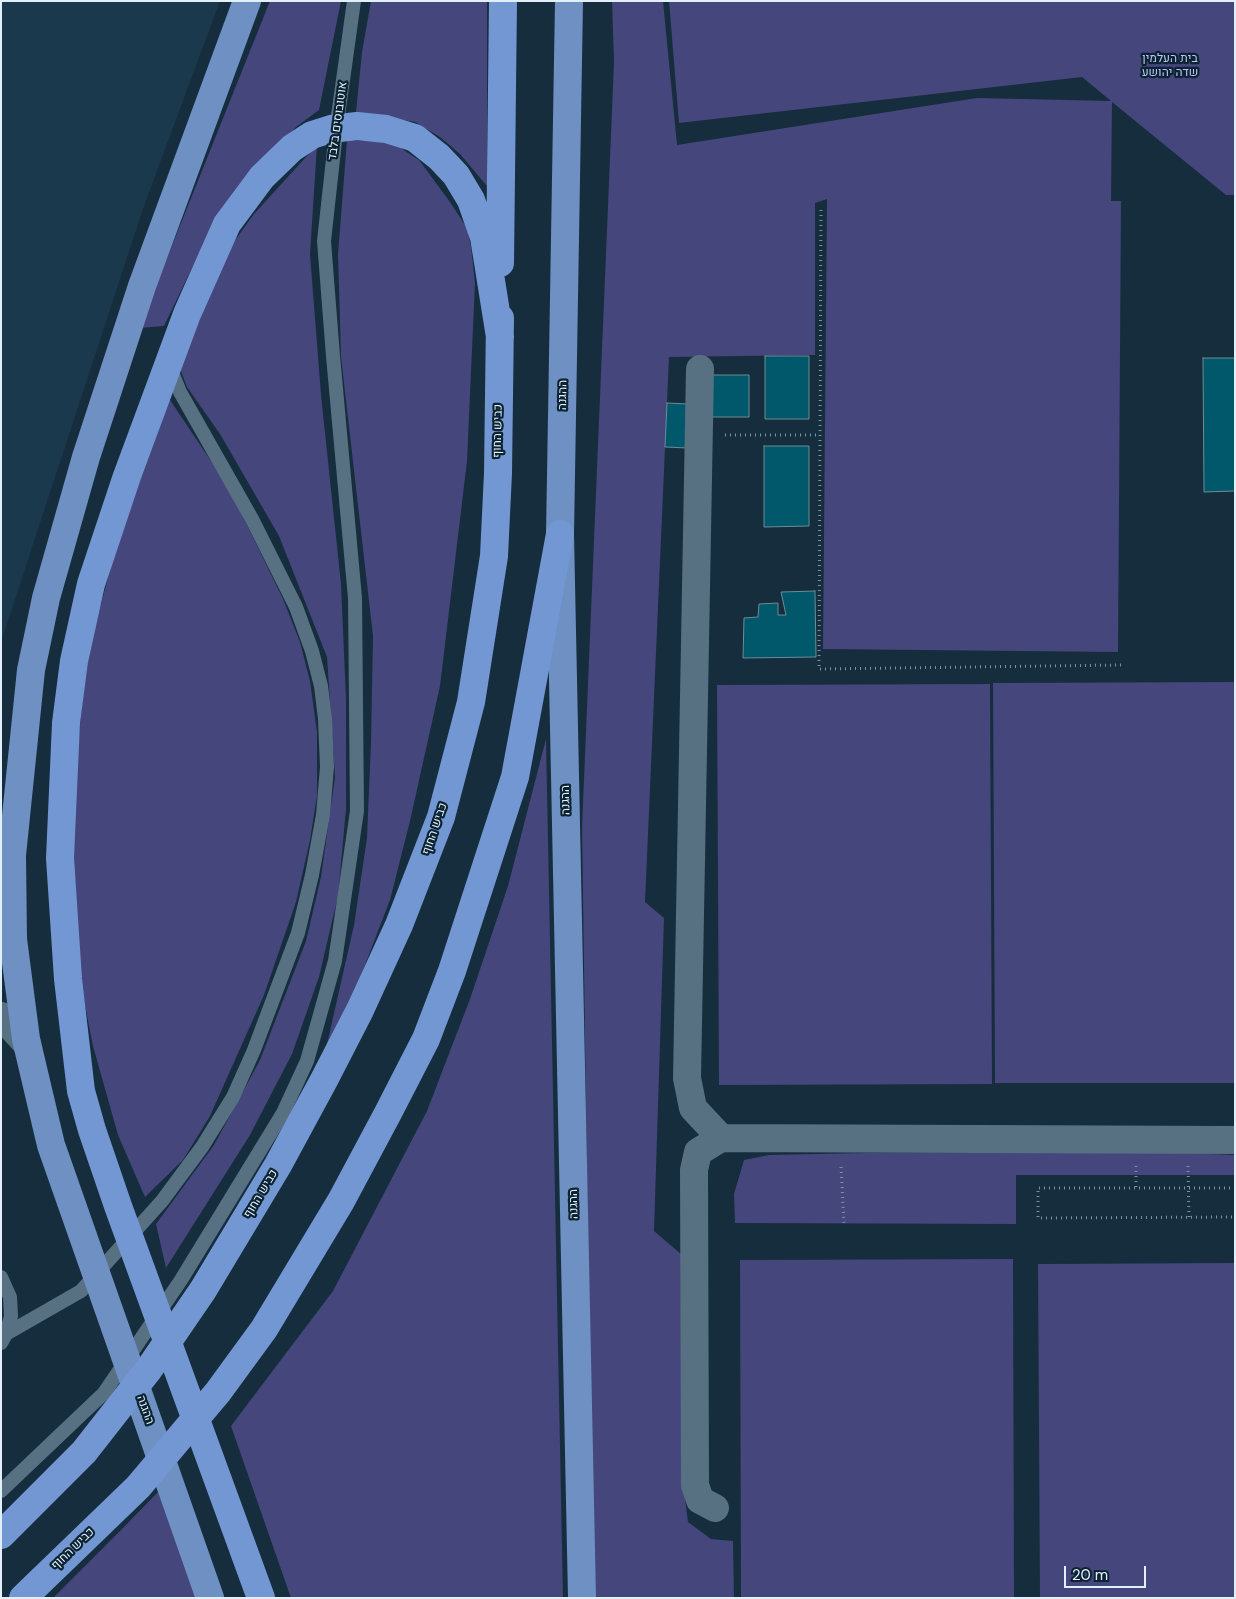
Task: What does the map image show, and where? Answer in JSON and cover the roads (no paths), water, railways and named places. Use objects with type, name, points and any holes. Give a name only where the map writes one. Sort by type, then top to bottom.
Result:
[{"type":"highway","name":"ההגנה","points":[[210,1598],[52,1145],[27,1044],[12,939],[6,866],[31,670],[46,598],[86,457],[142,286],[247,1]]},
{"type":"highway","name":"כביש החוף","points":[[1,1535],[84,1452],[149,1369],[203,1290],[278,1165],[360,1010],[399,925],[441,817],[471,702],[494,556],[498,473],[503,1]]},
{"type":"highway","name":"ההגנה","points":[[569,1],[560,534],[582,1598]]},
{"type":"highway","points":[[261,1598],[118,1206],[81,1091],[74,1039],[62,910],[60,858],[65,742],[74,661],[91,584],[127,476],[187,314],[227,224],[262,177],[292,148],[312,135],[331,129],[357,126],[386,129],[415,138],[439,156],[456,175],[471,200],[484,237],[500,337]]},
{"type":"highway","name":"כביש החוף","points":[[23,1598],[138,1487],[218,1392],[264,1328],[341,1201],[426,1039],[452,971],[516,777],[560,534]]},
{"type":"highway","points":[[172,1485],[218,1598]]},
{"type":"street","points":[[700,370],[687,1078],[693,1108],[721,1138]]},
{"type":"street","points":[[1,1016],[27,1044]]},
{"type":"street","points":[[715,1508],[700,1500],[695,1485],[694,1170],[698,1152],[721,1138],[1235,1140]]},
{"type":"lane","name":"אוטובוסים בלבד","points":[[1,1491],[104,1393],[181,1280],[283,1113],[307,1061],[335,961],[357,811],[356,598],[332,356],[324,241],[337,123],[354,1]]},
{"type":"lane","points":[[4,1339],[81,1291],[162,1201],[202,1147],[233,1097],[254,1050],[298,933],[312,875],[323,815],[327,767],[325,719],[321,686],[312,651],[296,607],[247,510],[180,392],[169,363]]},
{"type":"lane","points":[[1,1277],[10,1297],[11,1316],[4,1339]]},
{"type":"park label","name":"בית העלמין שדה יהושע","points":[[1170,66]]}]
